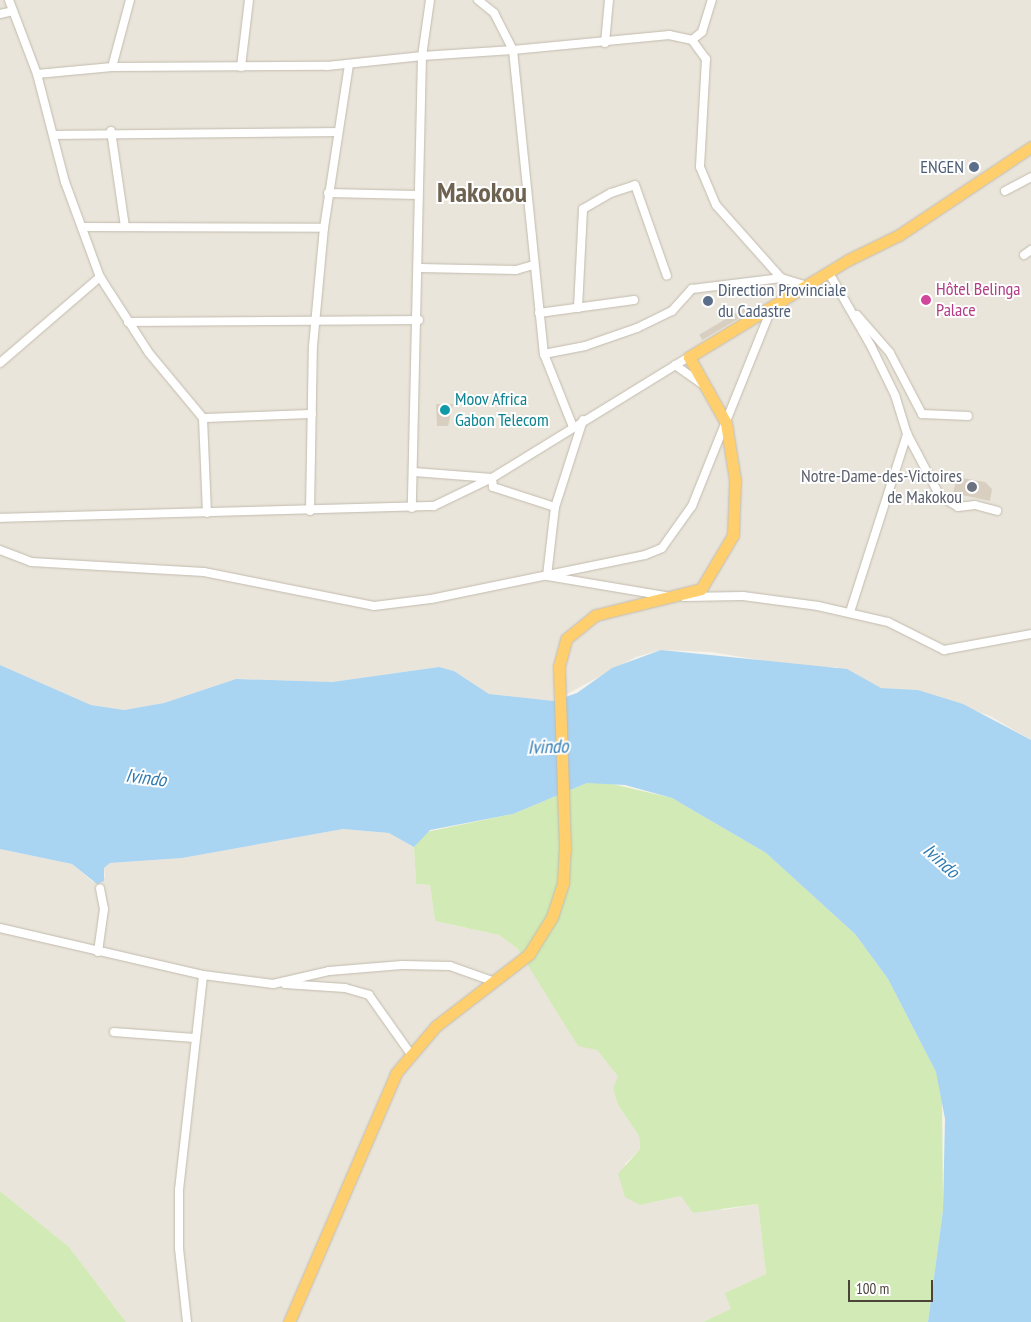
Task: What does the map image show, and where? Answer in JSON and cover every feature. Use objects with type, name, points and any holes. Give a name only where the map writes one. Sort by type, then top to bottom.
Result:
[{"type":"highway","points":[[289,1322],[383,1096],[410,1053],[436,1026],[495,982],[528,954],[552,917],[563,883],[565,806],[560,654],[574,629],[596,614],[679,598],[707,581],[733,535],[735,480],[726,423],[703,385],[689,356],[829,273],[899,235],[1031,147]]},
{"type":"street","points":[[10,0],[37,74],[82,228],[100,277],[128,322],[203,418],[207,513]]},
{"type":"street","points":[[112,67],[130,0]]},
{"type":"street","points":[[241,68],[249,0]]},
{"type":"street","points":[[412,508],[419,320],[418,195],[422,56],[430,0]]},
{"type":"street","points":[[478,0],[494,13],[513,50],[544,354],[573,427]]},
{"type":"street","points":[[606,43],[609,0]]},
{"type":"street","points":[[692,40],[702,32],[712,0]]},
{"type":"street","points":[[0,14],[13,11]]},
{"type":"street","points":[[37,74],[112,67],[241,68],[349,65],[422,56],[606,43],[669,35],[692,40],[706,58],[700,167],[727,221],[781,278]]},
{"type":"street","points":[[310,511],[316,321],[324,228],[337,132],[349,65]]},
{"type":"street","points":[[54,135],[111,131],[337,132]]},
{"type":"street","points":[[111,131],[125,227]]},
{"type":"street","points":[[1005,191],[1031,178]]},
{"type":"street","points":[[578,308],[583,210],[611,193],[635,185],[667,276]]},
{"type":"street","points":[[328,193],[418,195]]},
{"type":"street","points":[[82,228],[324,228]]},
{"type":"street","points":[[420,268],[516,270],[534,265]]},
{"type":"street","points":[[829,273],[846,301],[895,395],[907,434],[940,496],[958,507],[975,505],[997,511]]},
{"type":"street","points":[[0,363],[100,277]]},
{"type":"street","points":[[544,354],[585,346],[637,328],[672,311],[692,289],[781,278],[807,286]]},
{"type":"street","points":[[539,312],[634,300]]},
{"type":"street","points":[[846,301],[890,353],[922,414],[968,416]]},
{"type":"street","points":[[0,550],[31,562],[204,572],[374,606],[547,576],[662,548],[692,506],[771,309]]},
{"type":"street","points":[[128,322],[419,320]]},
{"type":"street","points":[[0,518],[310,511],[434,506],[492,478],[689,356]]},
{"type":"street","points":[[675,365],[703,385]]},
{"type":"street","points":[[203,418],[312,414]]},
{"type":"street","points":[[547,576],[555,507],[583,420]]},
{"type":"street","points":[[850,612],[907,434]]},
{"type":"street","points":[[414,472],[492,478]]},
{"type":"street","points":[[492,478],[493,487],[555,507]]},
{"type":"street","points":[[547,576],[679,598],[743,596],[850,612],[888,622],[944,650],[1031,634]]},
{"type":"street","points":[[98,952],[104,909],[100,888]]},
{"type":"street","points":[[0,928],[203,975],[273,984],[346,988],[369,995],[410,1053]]},
{"type":"street","points":[[273,984],[328,971],[402,965],[450,966],[495,982]]},
{"type":"street","points":[[187,1322],[179,1248],[179,1190],[194,1038],[203,975]]},
{"type":"street","points":[[114,1032],[194,1038]]},
{"type":"shaded area","points":[[0,0],[1031,0],[1031,740],[990,716],[918,690],[881,688],[836,667],[802,667],[711,652],[661,650],[636,657],[554,701],[489,694],[454,671],[439,667],[332,682],[236,679],[164,703],[124,710],[91,705],[0,665]]},
{"type":"shaded area","points":[[343,829],[389,833],[414,847],[416,884],[430,885],[435,921],[499,935],[517,948],[578,1045],[597,1050],[608,1062],[619,1076],[613,1089],[618,1105],[639,1136],[640,1149],[625,1164],[640,1205],[681,1196],[723,1210],[758,1204],[766,1274],[726,1293],[732,1309],[703,1322],[126,1322],[69,1247],[0,1191],[0,849],[72,864],[93,882],[105,877],[104,868],[110,863],[182,858]]},
{"type":"green space","points":[[604,782],[672,798],[766,853],[855,934],[888,979],[936,1072],[942,1095],[943,1210],[928,1322],[703,1322],[731,1309],[725,1293],[766,1274],[758,1204],[693,1213],[681,1196],[640,1205],[625,1197],[618,1174],[640,1149],[639,1136],[618,1105],[613,1089],[618,1076],[597,1050],[578,1046],[517,948],[499,935],[435,921],[430,885],[416,884],[414,847],[426,832],[513,814],[587,783]]},
{"type":"green space","points":[[0,1191],[69,1247],[126,1322],[0,1322]]},
{"type":"water","name":"Ivindo","points":[[661,650],[847,669],[881,688],[918,690],[963,704],[1031,740],[1031,1322],[928,1322],[943,1210],[945,1119],[936,1072],[888,979],[855,934],[766,853],[672,798],[625,785],[587,783],[513,814],[430,830],[414,847],[389,833],[343,829],[182,858],[110,863],[104,868],[104,881],[97,884],[72,864],[0,849],[0,665],[91,705],[124,710],[164,703],[236,679],[332,682],[439,667],[454,671],[489,694],[554,701],[577,693],[612,668]]},
{"type":"building","points":[[749,305],[752,310],[702,340],[699,335]]},
{"type":"building","name":"Moov Africa Gabon Telecom","points":[[436,404],[453,404],[448,426],[437,426]]},
{"type":"building","name":"Notre-Dame-des-Victoires de Makokou","points":[[957,477],[985,482],[992,489],[990,501],[953,493]]},
{"type":"place","name":"ENGEN","points":[[974,167]]},
{"type":"place","name":"Hôtel Belinga Palace","points":[[926,300]]},
{"type":"place","name":"Direction Provinciale du Cadastre","points":[[708,301]]},
{"type":"place","name":"Moov Africa Gabon Telecom","points":[[445,410]]},
{"type":"place","name":"Notre-Dame-des-Victoires de Makokou","points":[[972,487]]},
{"type":"district","name":"Makokou","points":[[482,192]]}]
